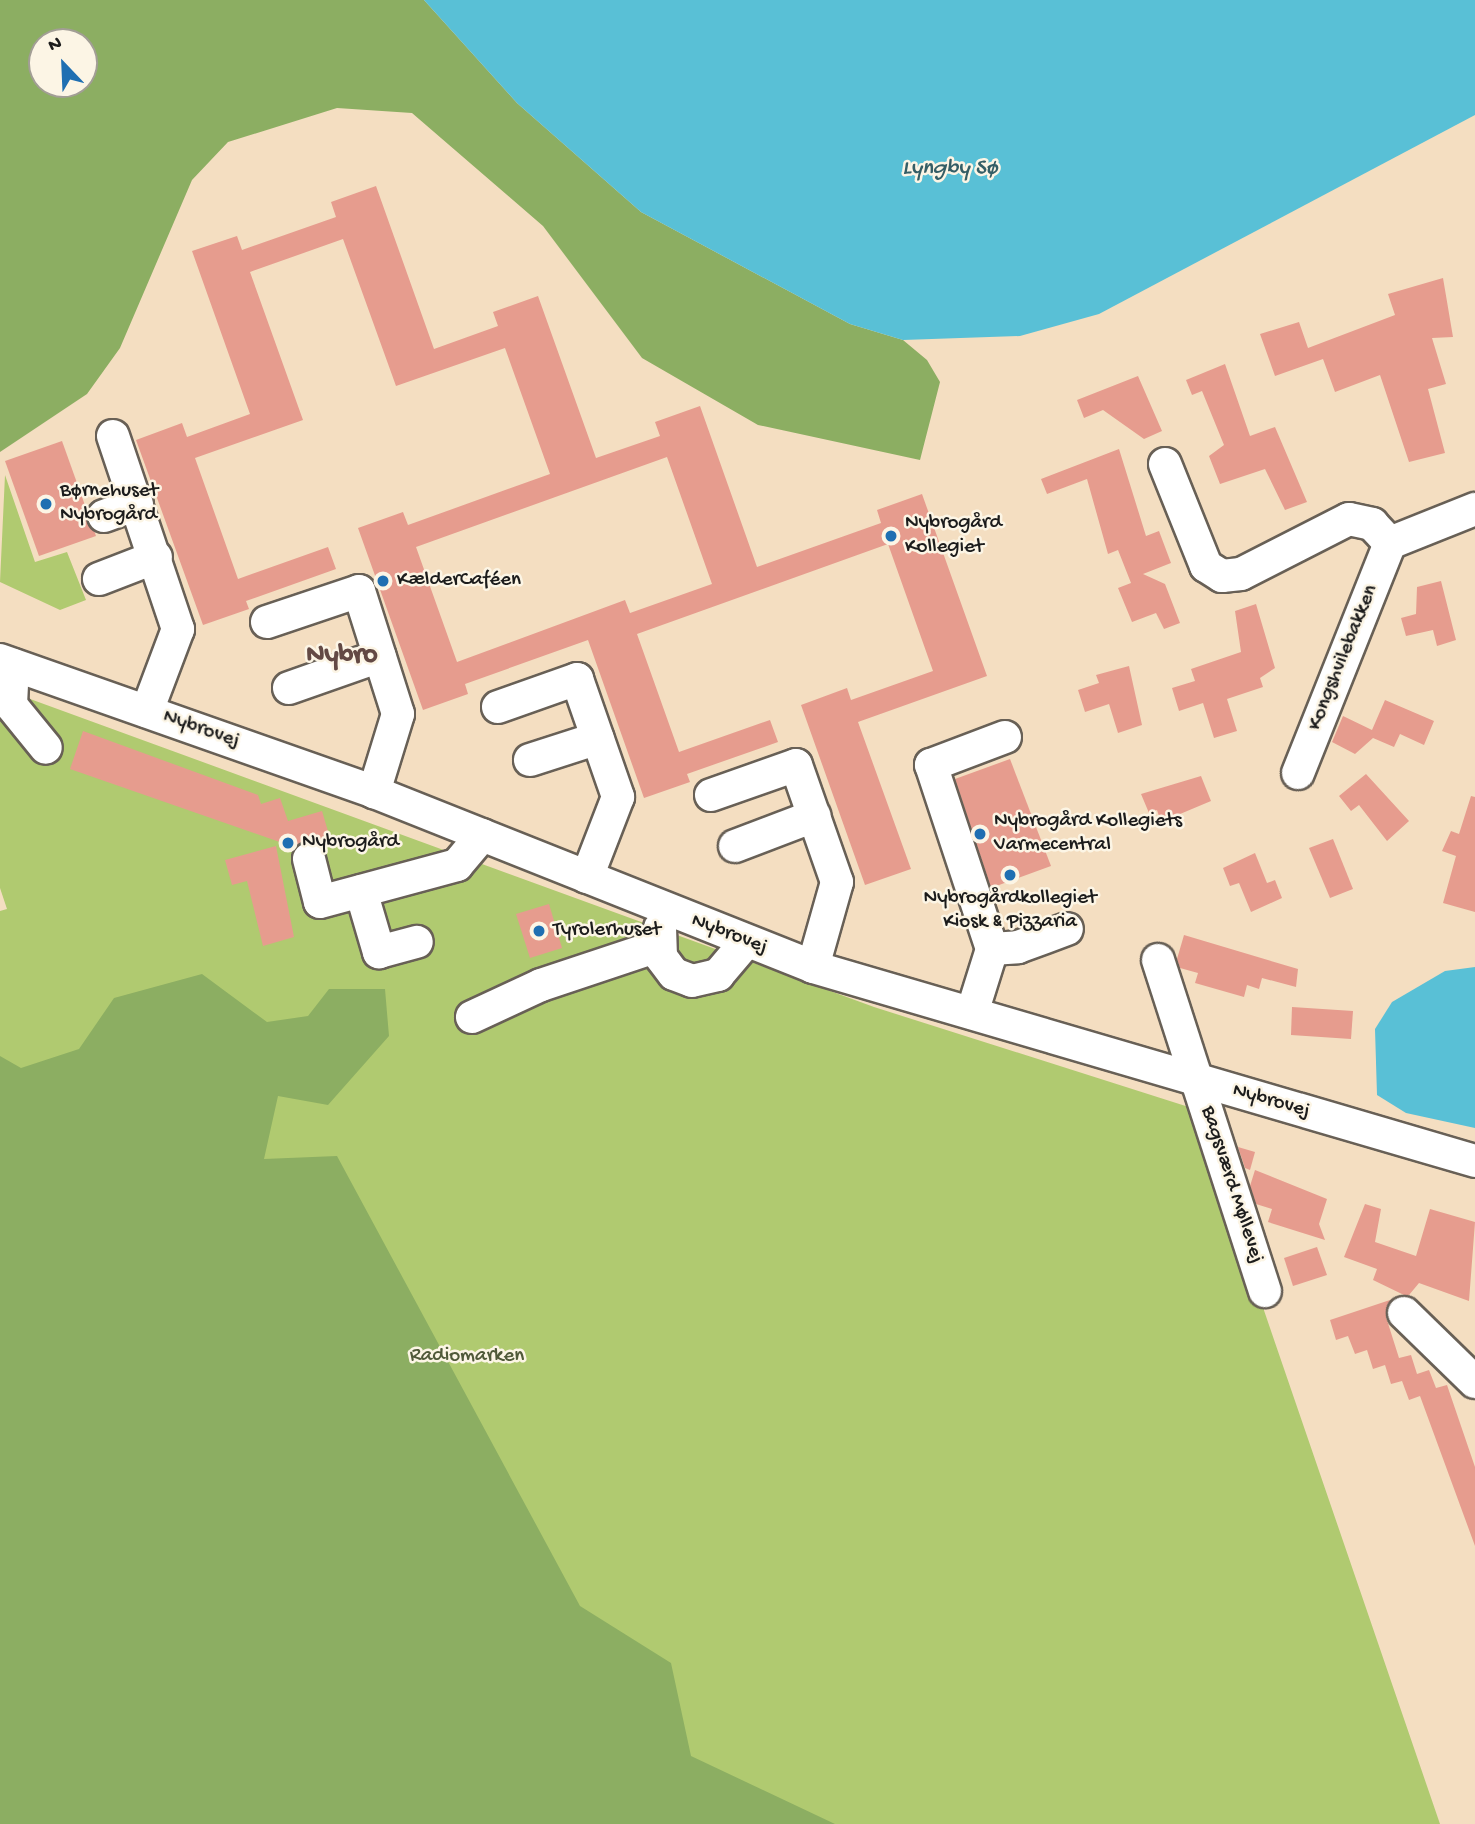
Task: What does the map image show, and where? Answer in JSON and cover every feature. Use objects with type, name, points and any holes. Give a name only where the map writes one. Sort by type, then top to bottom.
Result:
[{"type":"street","points":[[113,436],[156,556],[178,629],[148,711]]},
{"type":"street","points":[[1165,464],[1206,566],[1222,576],[1241,574],[1349,519],[1372,524],[1390,543],[1475,509]]},
{"type":"street","points":[[104,516],[137,504]]},
{"type":"street","name":"Kongshvilebakken","points":[[1298,773],[1390,543]]},
{"type":"street","points":[[99,579],[156,556]]},
{"type":"street","points":[[267,622],[359,591],[398,714],[374,792]]},
{"type":"street","points":[[289,688],[380,656]]},
{"type":"street","points":[[6,663],[10,705],[46,748]]},
{"type":"street","name":"Nybrovej","points":[[6,663],[374,792],[813,967],[1475,1161]]},
{"type":"street","points":[[498,707],[577,679],[598,738],[617,810],[587,877]]},
{"type":"street","points":[[972,1013],[992,949],[931,765],[1005,737]]},
{"type":"street","points":[[530,760],[598,738]]},
{"type":"street","points":[[711,795],[796,765],[837,882],[813,967]]},
{"type":"street","points":[[735,846],[814,816]]},
{"type":"street","points":[[309,859],[320,902],[457,865],[482,835]]},
{"type":"street","points":[[361,891],[379,952],[417,942]]},
{"type":"street","points":[[663,909],[658,946],[674,974],[702,981],[718,975],[746,942]]},
{"type":"street","points":[[992,949],[1018,947],[1066,929]]},
{"type":"street","points":[[472,1017],[541,985],[658,946]]},
{"type":"street","name":"Bagsværd Møllevej","points":[[1158,960],[1265,1291]]},
{"type":"street","points":[[1404,1313],[1475,1382]]},
{"type":"green space","points":[[0,0],[424,0],[517,103],[641,212],[850,324],[903,340],[927,360],[940,382],[920,460],[758,425],[642,358],[543,226],[412,113],[337,108],[228,142],[192,180],[120,348],[87,394],[0,452]]},
{"type":"green space","points":[[5,475],[35,562],[67,552],[86,600],[60,610],[0,582]]},
{"type":"green space","name":"Radiomarken","points":[[0,688],[874,1007],[1195,1109],[1440,1824],[0,1824],[0,911],[7,909],[0,888]]},
{"type":"green space","points":[[202,974],[267,1022],[308,1016],[329,989],[385,989],[389,1036],[328,1105],[278,1096],[264,1159],[337,1156],[580,1606],[671,1663],[691,1756],[835,1824],[0,1824],[0,1056],[21,1068],[79,1049],[114,998]]},
{"type":"water","name":"Lyngby Sø","points":[[424,0],[1475,0],[1475,115],[1099,314],[1020,336],[903,340],[850,324],[641,212],[517,103]]},
{"type":"water","points":[[1475,967],[1475,1128],[1406,1113],[1377,1095],[1375,1029],[1392,1002],[1445,971]]},
{"type":"building","name":"Nybrogård Kollegiet","points":[[376,186],[434,349],[498,326],[493,312],[538,296],[596,458],[660,436],[655,422],[700,406],[757,567],[881,523],[877,510],[922,494],[987,676],[858,722],[911,869],[865,885],[801,705],[847,688],[851,700],[933,671],[888,544],[637,634],[679,752],[770,720],[778,742],[687,774],[690,782],[644,798],[588,640],[465,684],[468,694],[423,710],[358,528],[403,512],[408,525],[550,474],[505,348],[396,386],[343,239],[250,272],[303,420],[195,458],[238,579],[328,547],[336,569],[246,601],[249,609],[203,625],[136,440],[182,423],[187,437],[250,414],[192,251],[237,236],[242,250],[336,217],[331,202]],"holes":[[[667,457],[712,584],[630,613],[625,600],[457,662],[416,547]]]},
{"type":"building","points":[[1443,278],[1453,337],[1432,338],[1446,384],[1428,389],[1445,453],[1409,462],[1380,375],[1335,392],[1323,359],[1275,376],[1260,334],[1299,322],[1308,348],[1395,315],[1388,294]]},
{"type":"building","points":[[1225,364],[1250,436],[1275,427],[1307,502],[1285,510],[1265,469],[1220,484],[1209,456],[1224,445],[1202,391],[1192,395],[1186,380]]},
{"type":"building","points":[[1138,376],[1162,431],[1144,439],[1103,410],[1084,418],[1077,400]]},
{"type":"building","points":[[62,441],[96,536],[39,556],[5,461]]},
{"type":"building","points":[[1119,449],[1146,536],[1159,531],[1171,563],[1143,574],[1165,584],[1180,623],[1164,629],[1156,613],[1132,622],[1118,588],[1131,583],[1118,550],[1108,554],[1087,479],[1047,494],[1041,479]]},
{"type":"building","points":[[1441,581],[1456,640],[1437,646],[1433,630],[1406,636],[1401,618],[1416,614],[1417,587]]},
{"type":"building","points":[[1256,604],[1275,668],[1260,678],[1263,687],[1227,699],[1237,731],[1214,738],[1203,703],[1179,711],[1172,688],[1195,681],[1191,669],[1241,652],[1235,611]]},
{"type":"building","points":[[1129,666],[1142,725],[1118,733],[1109,704],[1085,712],[1078,690],[1099,683],[1096,675]]},
{"type":"building","points":[[1385,700],[1434,721],[1424,745],[1400,734],[1394,747],[1373,738],[1355,754],[1332,742],[1343,716],[1372,730]]},
{"type":"building","name":"Nybrogård","points":[[83,731],[258,795],[261,804],[280,798],[288,821],[322,811],[330,838],[294,847],[70,769]]},
{"type":"building","name":"Nybrogård Kollegiets Varmecentral","points":[[1010,759],[1051,866],[991,888],[955,779]]},
{"type":"building","points":[[1366,774],[1409,821],[1387,841],[1359,805],[1351,811],[1339,796]]},
{"type":"building","points":[[1201,776],[1211,801],[1161,822],[1157,810],[1149,813],[1141,794]]},
{"type":"building","points":[[1471,796],[1475,797],[1475,912],[1443,903],[1456,856],[1442,851],[1451,831],[1459,834]]},
{"type":"building","points":[[1333,839],[1353,889],[1330,898],[1309,848]]},
{"type":"building","points":[[276,846],[294,937],[263,946],[247,881],[232,885],[225,860]]},
{"type":"building","points":[[1255,853],[1267,883],[1275,880],[1282,898],[1251,912],[1239,883],[1230,886],[1223,868]]},
{"type":"building","name":"Tyrolerhuset","points":[[549,904],[562,948],[530,958],[516,914]]},
{"type":"building","points":[[1184,935],[1298,969],[1296,987],[1262,978],[1259,989],[1247,985],[1244,997],[1195,983],[1198,973],[1180,968],[1177,959]]},
{"type":"building","points":[[1292,1007],[1353,1011],[1351,1039],[1291,1035]]},
{"type":"building","points":[[1238,1147],[1255,1152],[1250,1170],[1245,1168]]},
{"type":"building","points":[[1255,1170],[1327,1199],[1319,1224],[1325,1240],[1268,1222],[1272,1209],[1256,1204],[1250,1186]]},
{"type":"building","points":[[1365,1204],[1381,1209],[1375,1242],[1416,1256],[1430,1209],[1475,1222],[1469,1301],[1419,1283],[1409,1295],[1404,1295],[1373,1280],[1377,1269],[1344,1257]]},
{"type":"building","points":[[1317,1247],[1327,1275],[1293,1286],[1284,1258]]},
{"type":"building","points":[[1393,1299],[1386,1317],[1399,1358],[1411,1355],[1417,1374],[1429,1370],[1436,1388],[1447,1385],[1475,1467],[1475,1546],[1420,1396],[1409,1400],[1402,1381],[1391,1384],[1385,1365],[1373,1369],[1367,1350],[1355,1354],[1348,1336],[1336,1340],[1330,1320]]},
{"type":"place","name":"Børnehuset Nybrogård","points":[[46,504]]},
{"type":"place","name":"Nybrogård Kollegiet","points":[[891,536]]},
{"type":"place","name":"KælderCaféen","points":[[383,581]]},
{"type":"place","name":"Nybrogård Kollegiets Varmecentral","points":[[980,834]]},
{"type":"place","name":"Nybrogård","points":[[288,843]]},
{"type":"place","name":"Nybrogårdkollegiet Kiosk & Pizzaria","points":[[1010,875]]},
{"type":"place","name":"Tyrolerhuset","points":[[539,931]]},
{"type":"district","name":"Nybro","points":[[342,656]]}]
